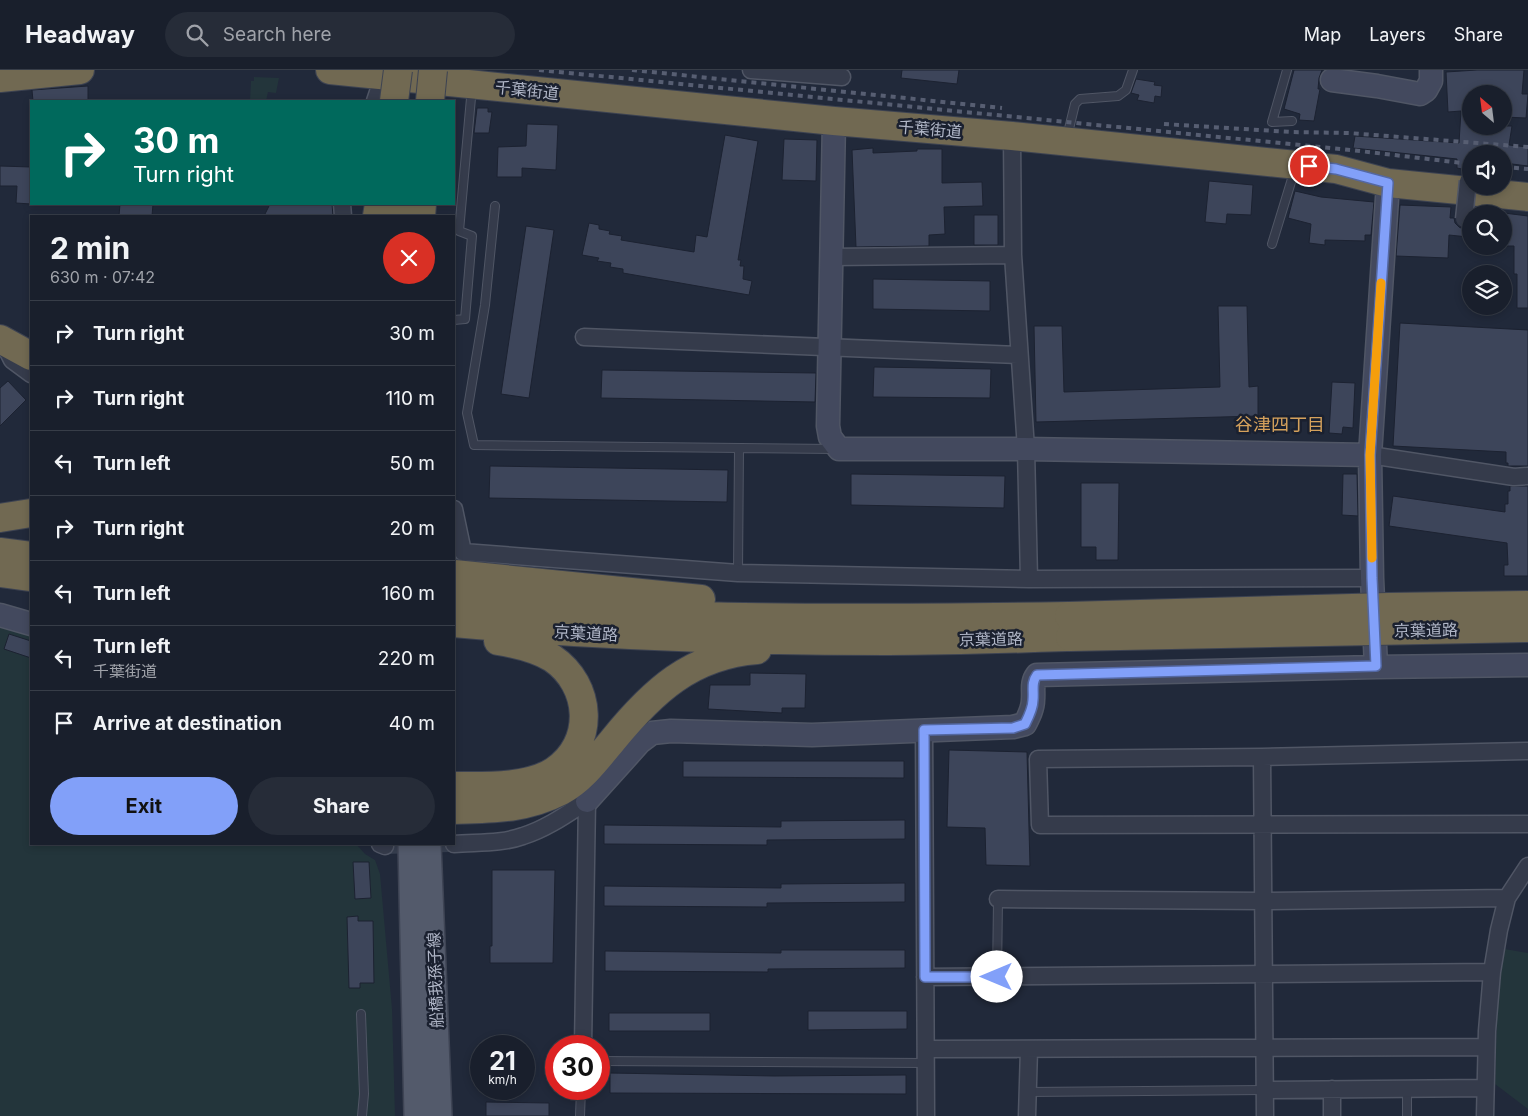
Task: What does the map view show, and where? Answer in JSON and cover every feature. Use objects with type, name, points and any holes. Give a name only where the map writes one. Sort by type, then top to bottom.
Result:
[{"type":"highway","points":[[0,78],[80,70]]},
{"type":"highway","name":"千葉街道","points":[[330,70],[467,77],[834,121],[1066,141],[1336,169],[1388,183],[1528,198]]},
{"type":"highway","points":[[412,100],[414,70]]},
{"type":"highway","points":[[430,100],[432,70]]},
{"type":"highway","points":[[390,73],[394,100]]},
{"type":"highway","points":[[1,339],[30,355]]},
{"type":"highway","points":[[0,518],[30,513]]},
{"type":"highway","points":[[0,526],[30,529]]},
{"type":"highway","points":[[0,552],[30,556]]},
{"type":"highway","points":[[0,573],[30,577]]},
{"type":"highway","points":[[455,574],[728,602],[798,606],[929,618]]},
{"type":"highway","name":"京葉道路","points":[[455,602],[575,611],[698,616],[929,618],[1528,605]]},
{"type":"highway","name":"京葉道路","points":[[455,623],[541,631],[630,635],[888,641],[1528,628]]},
{"type":"highway","points":[[455,634],[519,645],[537,650],[553,659],[574,682],[582,696],[585,713],[583,730],[576,746],[568,759],[554,770],[525,782],[487,786],[455,786]]},
{"type":"highway","points":[[455,810],[508,808],[542,800],[564,790],[584,773],[643,705],[662,688],[685,672],[706,662],[730,654],[752,650],[888,641]]},
{"type":"main road","name":"船橋我孫子線","points":[[412,845],[417,1116]]},
{"type":"main road","name":"船橋我孫子線","points":[[428,845],[439,1116]]},
{"type":"street","points":[[751,70],[805,72],[842,77]]},
{"type":"street","points":[[1332,75],[1420,94],[1426,90],[1431,81],[1431,70]]},
{"type":"street","points":[[374,100],[380,86],[390,73]]},
{"type":"street","points":[[834,121],[828,426],[830,437],[839,449],[1026,449],[1370,455],[1514,477],[1528,476]]},
{"type":"street","points":[[1012,136],[1013,256],[1018,355],[1026,449],[1029,579]]},
{"type":"street","points":[[1376,666],[1370,455],[1388,183]]},
{"type":"street","points":[[831,257],[1013,256]]},
{"type":"street","points":[[584,337],[1018,355]]},
{"type":"street","points":[[1,339],[12,360],[30,373]]},
{"type":"street","points":[[455,513],[463,552],[738,573],[1029,579],[1372,578]]},
{"type":"street","points":[[0,615],[30,624]]},
{"type":"street","points":[[455,844],[507,840],[522,837],[539,830],[587,801],[640,742],[652,733],[671,731],[812,735],[1013,728],[1025,724],[1029,716],[1033,701],[1033,681],[1037,675],[1376,666],[1528,665]]},
{"type":"street","points":[[924,730],[926,1116]]},
{"type":"street","points":[[1528,751],[1262,757],[1038,759],[1040,825],[1528,824]]},
{"type":"street","points":[[1262,757],[1265,1116]]},
{"type":"street","points":[[583,1035],[587,801]]},
{"type":"street","points":[[1485,1116],[1486,1047],[1492,972],[1499,930],[1508,898],[1528,866]]},
{"type":"street","points":[[998,899],[1263,900],[1508,898]]},
{"type":"street","points":[[925,977],[1492,972]]},
{"type":"street","points":[[926,1056],[1029,1049],[1486,1047]]},
{"type":"street","points":[[1027,1116],[1029,1049]]},
{"type":"street","points":[[1264,1090],[1485,1088]]},
{"type":"street","points":[[1332,1089],[1332,1116]]},
{"type":"lane","points":[[1066,141],[1075,104],[1080,99],[1118,96],[1126,90],[1133,70]]},
{"type":"lane","points":[[1287,70],[1272,122],[1292,121]]},
{"type":"lane","points":[[455,320],[465,320],[472,236],[459,231],[471,98],[467,77]]},
{"type":"lane","points":[[1272,244],[1296,165]]},
{"type":"lane","points":[[495,206],[484,305],[467,413],[474,445],[839,449]]},
{"type":"lane","points":[[738,573],[740,448]]},
{"type":"lane","points":[[997,977],[998,899]]},
{"type":"lane","points":[[361,1014],[364,1094],[362,1116]]},
{"type":"lane","points":[[610,1061],[926,1056]]},
{"type":"lane","points":[[1407,1089],[1407,1116]]},
{"type":"lane","points":[[1028,1092],[1264,1090]]},
{"type":"lane","points":[[580,1116],[581,1100]]},
{"type":"shaded area","points":[[254,77],[279,78],[276,93],[268,92],[266,100],[250,100],[251,81],[254,81]]},
{"type":"shaded area","points":[[0,622],[30,631],[30,845],[357,845],[365,854],[375,860],[380,874],[392,1009],[395,1116],[0,1116]]},
{"type":"shaded area","points":[[1499,948],[1528,953],[1528,1109],[1495,1084]]},
{"type":"building","points":[[902,70],[959,70],[957,84],[901,78]]},
{"type":"building","points":[[1294,70],[1322,70],[1319,78],[1318,89],[1320,89],[1314,121],[1299,120],[1300,114],[1284,109]]},
{"type":"building","points":[[1524,70],[1522,94],[1528,94],[1526,118],[1512,117],[1512,85],[1462,85],[1462,135],[1511,135],[1509,145],[1462,145],[1462,169],[1457,168],[1457,159],[1353,148],[1355,136],[1459,143],[1461,111],[1448,112],[1446,72]]},
{"type":"building","points":[[1136,79],[1155,82],[1154,85],[1162,86],[1161,97],[1155,96],[1154,103],[1137,100],[1139,95],[1131,93]]},
{"type":"building","points":[[88,86],[88,100],[33,100],[32,90]]},
{"type":"building","points":[[477,108],[488,108],[488,112],[492,112],[489,133],[474,133]]},
{"type":"building","points":[[527,124],[558,125],[556,170],[522,168],[522,177],[497,177],[498,147],[526,146]]},
{"type":"building","points":[[725,135],[758,141],[738,260],[741,260],[740,266],[744,266],[743,279],[752,281],[749,295],[623,273],[623,269],[610,267],[611,263],[597,261],[599,258],[582,255],[589,223],[599,225],[599,229],[610,231],[609,234],[622,236],[621,240],[694,252],[696,235],[707,237]]},
{"type":"building","points":[[784,139],[817,140],[816,181],[782,180]]},
{"type":"building","points":[[1512,145],[1528,147],[1528,166],[1512,164]]},
{"type":"building","points":[[873,148],[873,153],[942,149],[942,183],[982,182],[983,206],[944,207],[945,234],[929,235],[929,246],[856,247],[852,150]]},
{"type":"building","points":[[0,166],[30,167],[30,204],[16,203],[17,186],[0,186]]},
{"type":"building","points":[[1209,181],[1253,185],[1251,215],[1227,214],[1226,224],[1205,222]]},
{"type":"building","points":[[1295,191],[1321,197],[1374,202],[1371,235],[1365,235],[1365,241],[1325,240],[1325,245],[1309,243],[1311,224],[1288,218]]},
{"type":"building","points":[[120,205],[153,205],[152,215],[119,215]]},
{"type":"building","points":[[270,205],[332,205],[333,215],[264,215]]},
{"type":"building","points":[[1400,205],[1451,207],[1450,218],[1454,218],[1455,223],[1462,228],[1462,236],[1449,235],[1448,258],[1396,256]]},
{"type":"building","points":[[1512,214],[1528,216],[1528,308],[1517,308],[1517,274],[1514,274],[1514,246],[1512,246]]},
{"type":"building","points":[[974,215],[998,215],[998,245],[974,245]]},
{"type":"building","points":[[526,226],[554,230],[529,398],[501,394]]},
{"type":"building","points":[[873,279],[990,281],[990,311],[873,309]]},
{"type":"building","points":[[1218,306],[1247,306],[1249,387],[1258,386],[1258,416],[1036,422],[1034,326],[1062,326],[1064,392],[1220,387]]},
{"type":"building","points":[[1400,323],[1528,330],[1528,466],[1508,466],[1508,463],[1506,463],[1506,452],[1393,446]]},
{"type":"building","points":[[874,367],[991,369],[990,398],[873,397]]},
{"type":"building","points":[[602,370],[816,373],[815,402],[601,398]]},
{"type":"building","points":[[8,381],[26,400],[0,426],[0,388]]},
{"type":"building","points":[[1332,382],[1355,383],[1353,428],[1343,427],[1342,434],[1329,433]]},
{"type":"building","points":[[490,466],[728,470],[727,502],[489,498]]},
{"type":"building","points":[[851,474],[1005,476],[1004,508],[851,505]]},
{"type":"building","points":[[1343,474],[1357,474],[1358,516],[1342,515]]},
{"type":"building","points":[[1081,483],[1119,483],[1118,560],[1096,560],[1096,547],[1081,547]]},
{"type":"building","points":[[1510,486],[1528,486],[1528,576],[1504,576],[1504,565],[1508,565],[1507,543],[1389,526],[1393,496],[1505,512],[1505,504],[1508,504]]},
{"type":"building","points":[[9,634],[30,641],[30,658],[4,649]]},
{"type":"building","points":[[750,673],[806,674],[805,708],[782,708],[782,713],[708,709],[710,685],[750,685]]},
{"type":"building","points":[[949,750],[1027,752],[1030,866],[986,865],[985,828],[947,827]]},
{"type":"building","points":[[683,761],[904,761],[904,778],[683,777]]},
{"type":"building","points":[[905,820],[905,839],[767,840],[767,845],[604,844],[604,825],[781,827],[781,821]]},
{"type":"building","points":[[353,862],[369,862],[371,898],[355,899]]},
{"type":"building","points":[[492,870],[555,870],[553,963],[490,963],[490,946],[492,946]]},
{"type":"building","points":[[905,883],[905,902],[767,903],[767,907],[604,906],[604,886],[781,888],[781,884]]},
{"type":"building","points":[[358,916],[358,921],[373,921],[374,983],[360,983],[360,988],[349,988],[347,917]]},
{"type":"building","points":[[781,950],[905,950],[905,968],[768,969],[768,972],[605,971],[605,951],[781,953]]},
{"type":"building","points":[[808,1011],[907,1011],[907,1029],[808,1030]]},
{"type":"building","points":[[609,1013],[710,1013],[710,1031],[609,1031]]},
{"type":"building","points":[[610,1073],[774,1076],[906,1075],[906,1094],[610,1093]]},
{"type":"building","points":[[486,1102],[549,1103],[549,1116],[486,1116]]},
{"type":"tunnel","points":[[385,846],[417,845]]},
{"type":"railway","points":[[539,70],[1351,150],[1462,163]]},
{"type":"railway","points":[[632,70],[1002,108]]},
{"type":"railway","points":[[1164,124],[1291,132],[1349,133],[1528,147]]},
{"type":"railway","points":[[1512,168],[1528,169]]},
{"type":"slow traffic","points":[[1372,558],[1370,455],[1381,283]]},
{"type":"district","name":"谷津四丁目","points":[[1280,424]]},
{"type":"route","points":[[997,977],[925,977],[924,730],[1013,728],[1025,724],[1033,701],[1033,681],[1037,675],[1376,666],[1370,455],[1388,183],[1336,169],[1309,166]]}]
